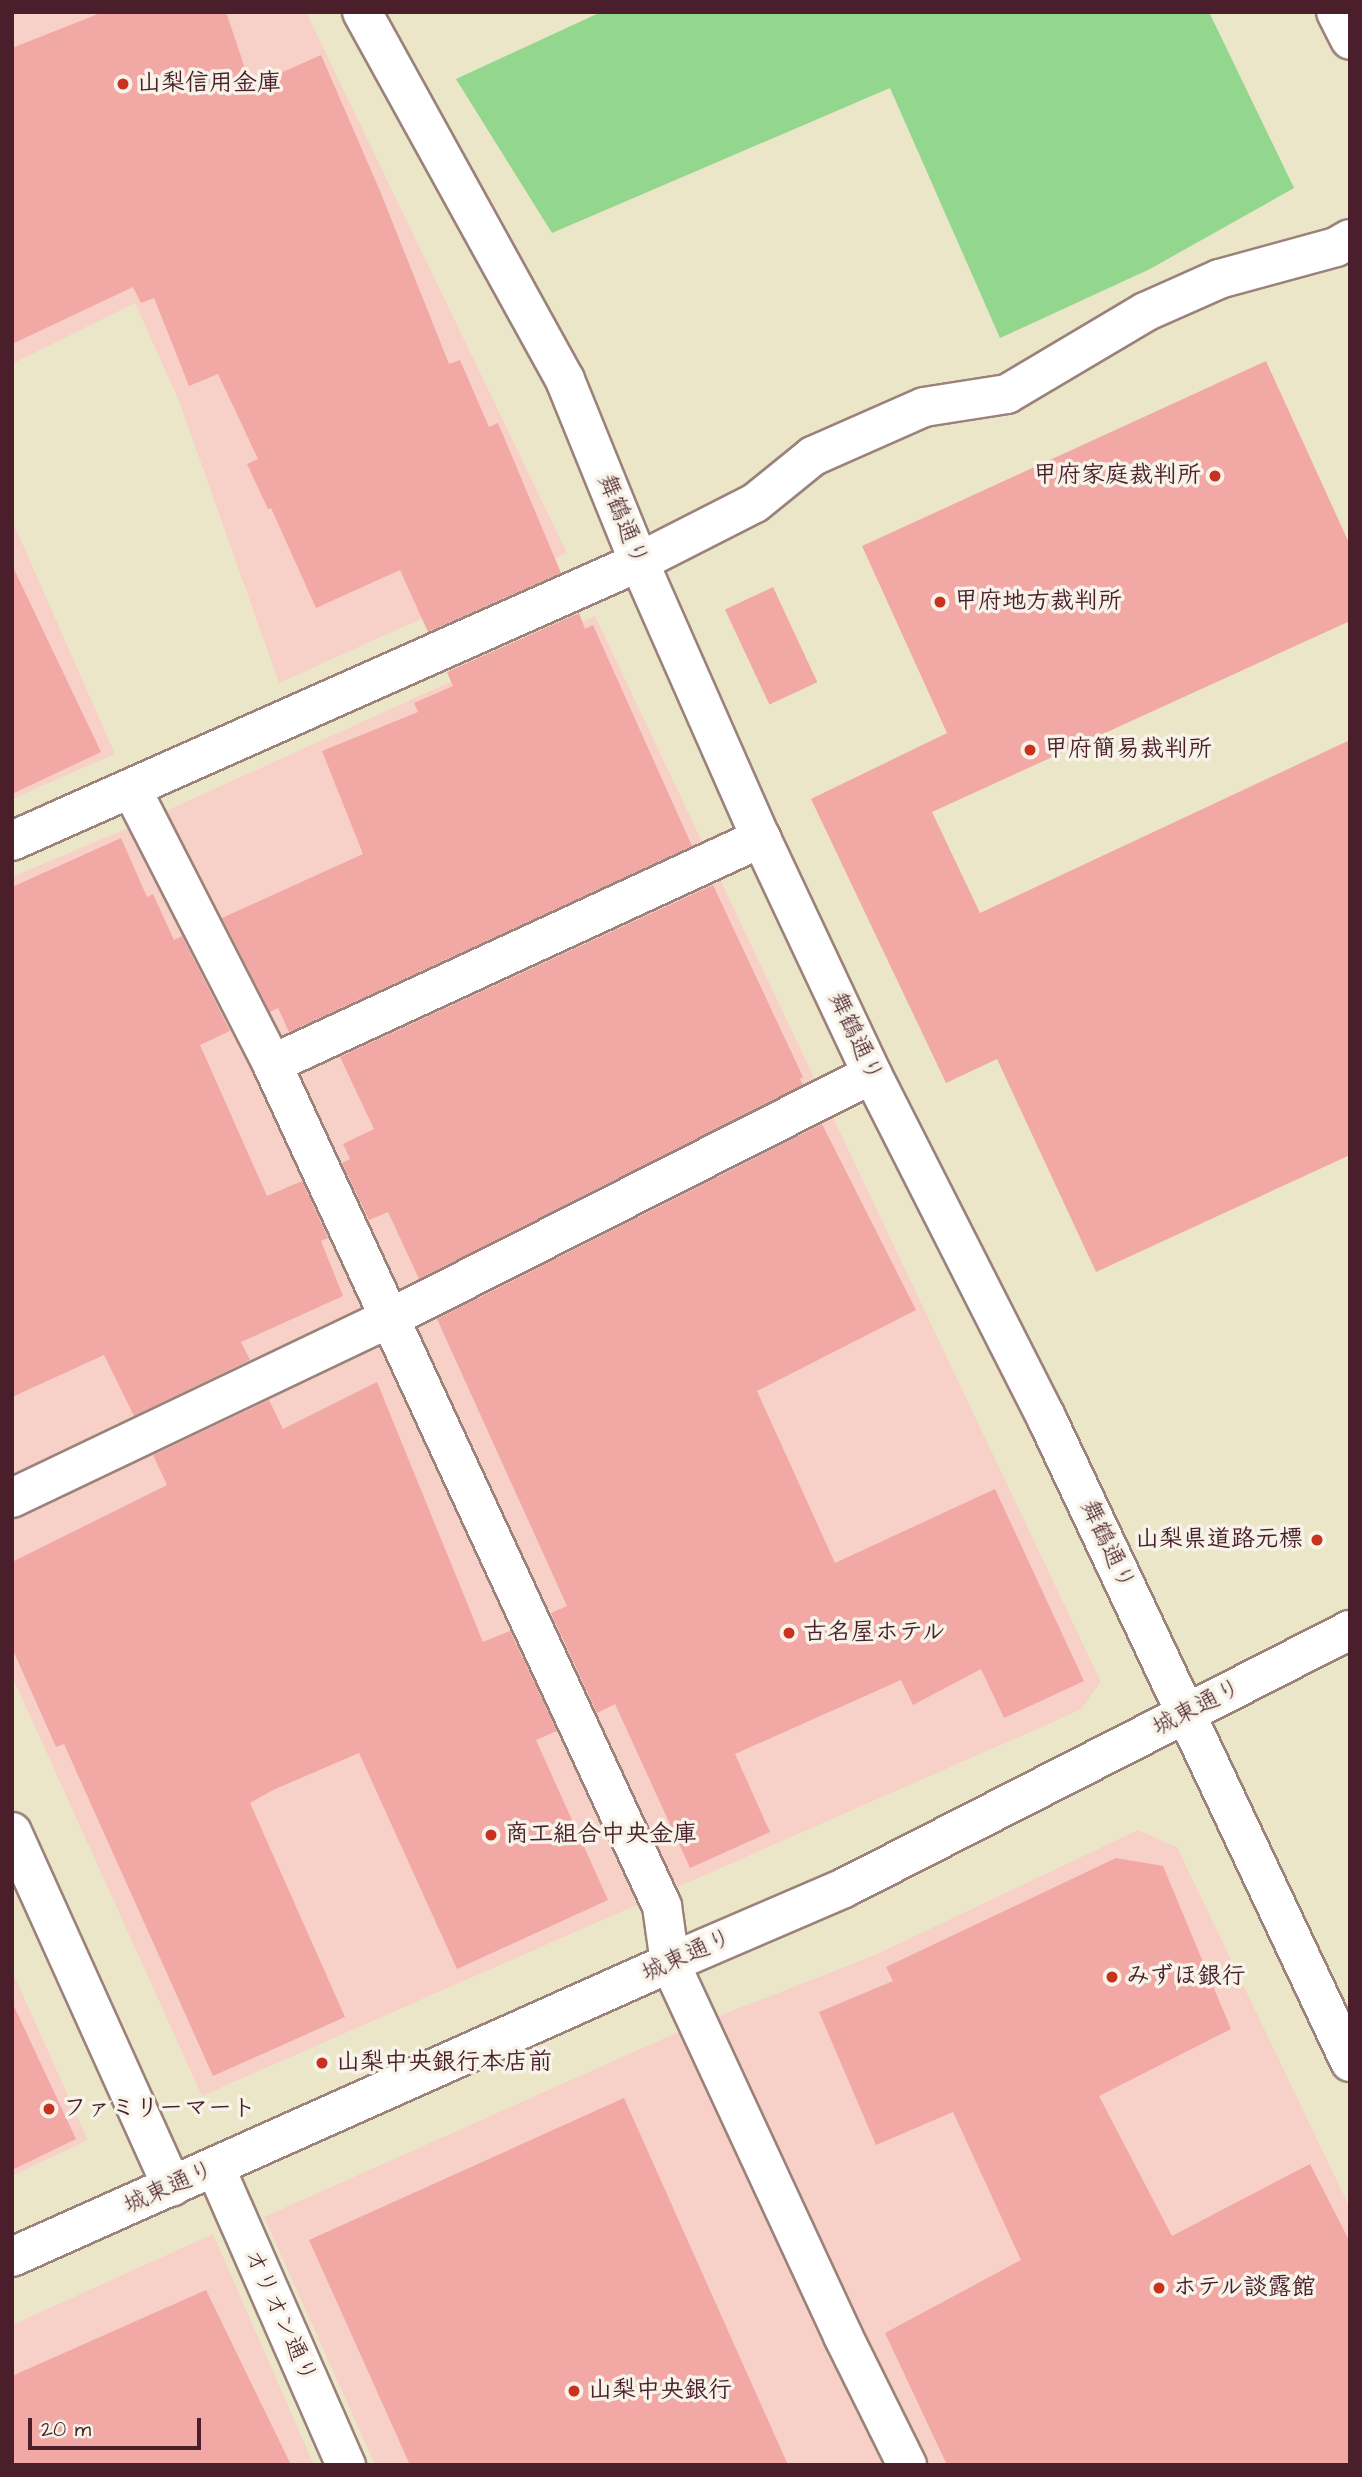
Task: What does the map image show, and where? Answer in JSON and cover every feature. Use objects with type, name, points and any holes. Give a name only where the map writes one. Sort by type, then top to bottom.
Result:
[{"type":"main road","name":"舞鶴通り","points":[[362,12],[565,380],[639,562],[761,838],[872,1074],[1046,1417],[1350,2062]]},
{"type":"main road","points":[[1336,12],[1350,40]]},
{"type":"main road","points":[[12,841],[132,790],[639,562],[755,503],[813,456],[924,407],[1007,394],[1145,312],[1219,279],[1336,247],[1350,239]]},
{"type":"main road","points":[[132,790],[272,1064],[662,1906],[670,1963],[843,2336],[907,2465]]},
{"type":"main road","points":[[272,1064],[761,838]]},
{"type":"main road","points":[[12,1498],[388,1319],[872,1074]]},
{"type":"main road","name":"城東通り","points":[[12,2257],[844,1888],[1350,1630]]},
{"type":"main road","points":[[12,1832],[172,2187]]},
{"type":"main road","name":"オリオン通り","points":[[215,2167],[346,2465]]},
{"type":"shaded area","points":[[12,12],[306,12],[567,553],[279,683],[179,401],[135,303],[12,364]]},
{"type":"shaded area","points":[[12,520],[115,754],[12,799]]},
{"type":"shaded area","points":[[595,616],[1101,1682],[1080,1710],[202,2096],[12,1676],[12,877],[133,826]]},
{"type":"shaded area","points":[[1138,1830],[1177,1847],[1350,2208],[1350,2465],[927,2465],[855,2324],[891,2465],[375,2465],[264,2217],[683,2030],[875,1955]]},
{"type":"shaded area","points":[[12,1971],[88,2140],[12,2176]]},
{"type":"shaded area","points":[[213,2234],[314,2465],[12,2465],[12,2325]]},
{"type":"green space","points":[[601,12],[1209,12],[1294,188],[1150,269],[1000,338],[890,88],[552,233],[456,79]]},
{"type":"building","points":[[103,12],[226,12],[251,86],[321,55],[380,191],[449,364],[460,360],[489,427],[498,423],[561,573],[428,632],[400,570],[316,608],[271,508],[268,509],[247,464],[258,459],[218,374],[189,386],[154,298],[141,303],[133,287],[12,344],[12,48]]},
{"type":"building","points":[[1266,361],[1350,545],[1350,621],[932,812],[980,913],[1350,740],[1350,1155],[1096,1272],[997,1059],[946,1083],[811,799],[947,733],[862,546]]},
{"type":"building","points":[[12,565],[101,752],[12,794]]},
{"type":"building","points":[[773,587],[817,682],[769,705],[725,609]]},
{"type":"building","points":[[579,613],[585,629],[593,625],[692,846],[289,1032],[278,1008],[270,1012],[222,918],[363,854],[322,751],[418,712],[414,703],[453,686],[447,672]]},
{"type":"building","points":[[121,838],[147,897],[153,894],[174,940],[182,936],[230,1031],[200,1045],[267,1196],[302,1181],[328,1238],[321,1241],[343,1296],[241,1342],[250,1360],[134,1416],[104,1355],[12,1397],[12,887]]},
{"type":"building","points":[[713,885],[803,1077],[800,1079],[803,1085],[419,1279],[388,1212],[369,1220],[342,1163],[350,1159],[343,1144],[374,1129],[340,1057]]},
{"type":"building","points":[[822,1124],[916,1310],[757,1391],[835,1563],[995,1489],[1084,1681],[1004,1718],[981,1669],[913,1705],[901,1680],[735,1754],[770,1832],[690,1868],[615,1704],[597,1713],[551,1613],[567,1606],[437,1319]]},
{"type":"building","points":[[377,1382],[483,1642],[510,1631],[557,1731],[536,1740],[608,1900],[457,1969],[359,1753],[273,1790],[250,1803],[345,2017],[213,2076],[64,1744],[56,1747],[12,1648],[12,1562],[167,1485],[153,1455],[269,1400],[283,1429]]},
{"type":"building","points":[[1116,1858],[1163,1866],[1231,2029],[1099,2096],[1172,2236],[1310,2164],[1350,2242],[1350,2465],[947,2465],[885,2333],[1021,2260],[953,2112],[876,2145],[819,2012],[893,1981],[886,1967]]},
{"type":"building","points":[[12,2002],[76,2139],[12,2170]]},
{"type":"building","points":[[624,2098],[788,2465],[410,2465],[309,2240]]},
{"type":"building","points":[[206,2290],[291,2465],[12,2465],[12,2376]]},
{"type":"place","name":"山梨信用金庫","points":[[123,84]]},
{"type":"place","name":"甲府家庭裁判所","points":[[1215,476]]},
{"type":"place","name":"甲府地方裁判所","points":[[940,602]]},
{"type":"place","name":"甲府簡易裁判所","points":[[1030,750]]},
{"type":"place","name":"山梨県道路元標","points":[[1317,1540]]},
{"type":"place","name":"古名屋ホテル","points":[[789,1633]]},
{"type":"place","name":"商工組合中央金庫","points":[[491,1835]]},
{"type":"place","name":"みずほ銀行","points":[[1112,1977]]},
{"type":"place","name":"山梨中央銀行本店前","points":[[322,2063]]},
{"type":"place","name":"ファミリーマート","points":[[49,2109]]},
{"type":"place","name":"ホテル談露館","points":[[1159,2288]]},
{"type":"place","name":"山梨中央銀行","points":[[574,2391]]}]
